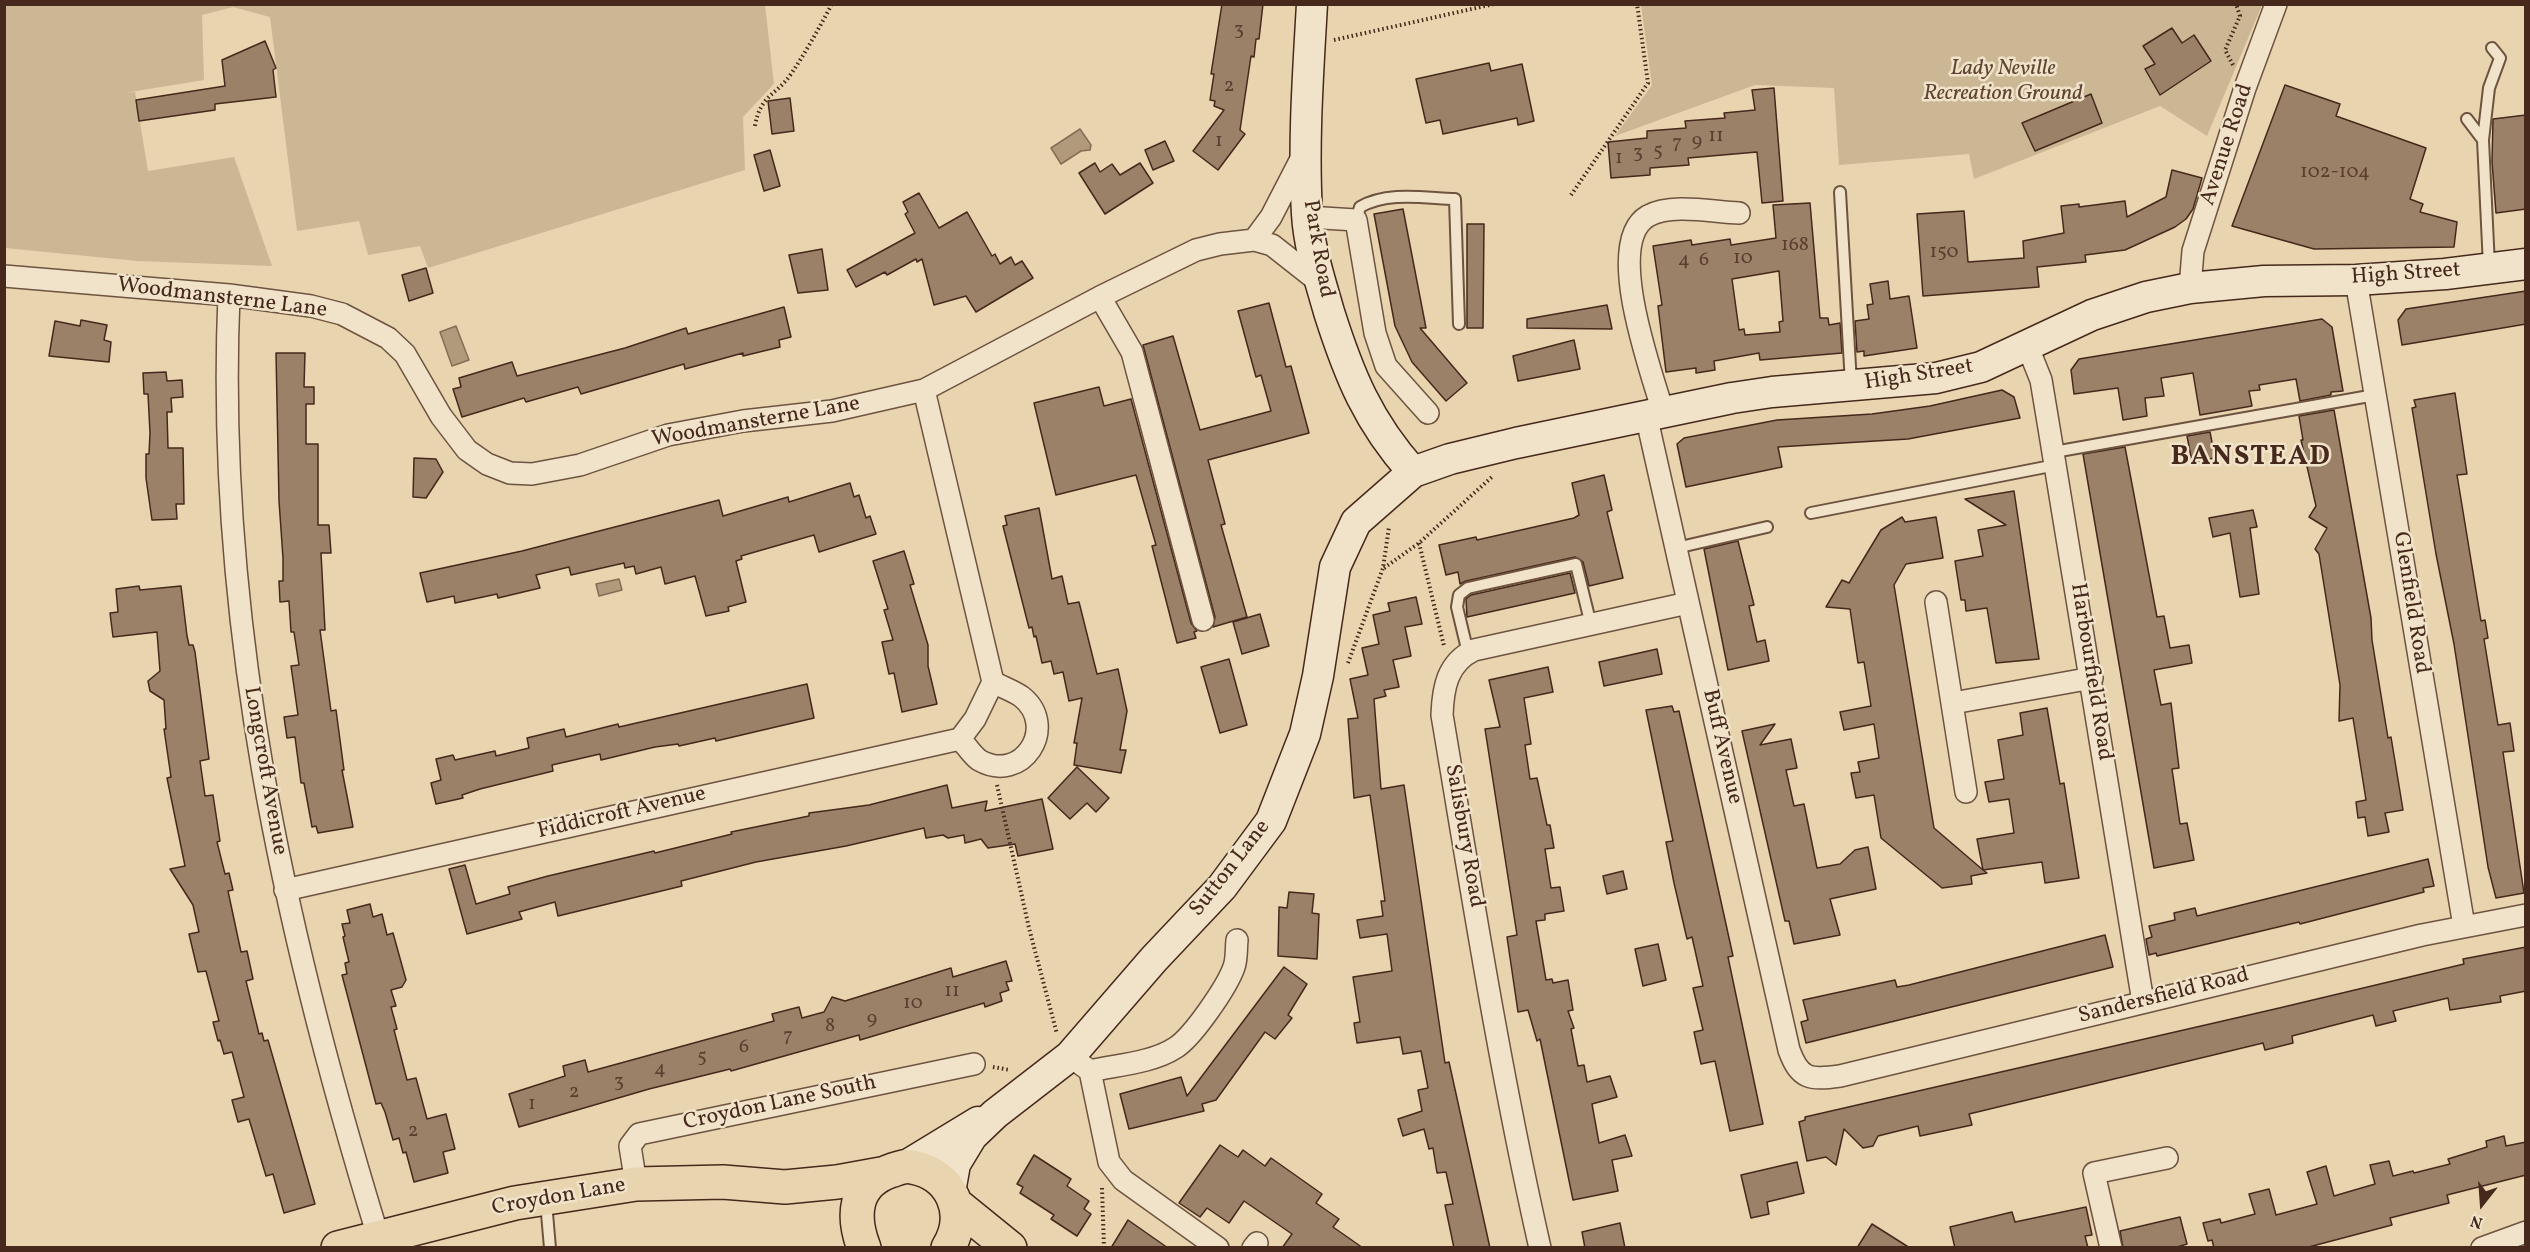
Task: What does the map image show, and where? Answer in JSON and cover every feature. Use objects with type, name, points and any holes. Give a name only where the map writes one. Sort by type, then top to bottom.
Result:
[{"type":"main road","name":"Park Road","points":[[1312,4],[1305,152],[1307,217],[1319,282],[1352,381],[1388,445],[1413,472]]},
{"type":"main road","name":"High Street","points":[[1413,472],[1450,459],[1654,414],[1772,392],[1936,378],[1981,367],[2092,315],[2146,297],[2190,288],[2291,280],[2356,280],[2526,264]]},
{"type":"main road","name":"Sutton Lane","points":[[893,1170],[949,1137],[995,1114],[1080,1063],[1154,959],[1222,887],[1271,821],[1305,734],[1318,676],[1335,567],[1356,522],[1413,472]]},
{"type":"main road","name":"Sutton Lane","points":[[954,1198],[955,1164],[963,1148],[995,1114]]},
{"type":"main road","name":"Croydon Lane","points":[[338,1248],[378,1236],[545,1198],[636,1184],[723,1182],[785,1187],[837,1182],[893,1170]]},
{"type":"main road","points":[[860,1236],[857,1206],[864,1190],[893,1170],[932,1173],[946,1184],[954,1198],[1010,1248]]},
{"type":"main road","name":"Croydon Lane","points":[[785,1187],[823,1200],[860,1236]]},
{"type":"main road","points":[[948,1248],[955,1237],[958,1219],[954,1198]]},
{"type":"street","name":"Avenue Road","points":[[2190,288],[2193,251],[2245,88],[2276,4]]},
{"type":"street","points":[[1254,240],[1271,217],[1305,152]]},
{"type":"street","name":"Buff Avenue","points":[[1739,213],[1672,210],[1650,215],[1638,224],[1632,239],[1629,260],[1631,296],[1688,603],[1789,1050],[1795,1067],[1804,1076]]},
{"type":"street","points":[[1307,217],[1356,220],[1375,333],[1386,366],[1428,413]]},
{"type":"street","name":"Woodmansterne Lane","points":[[4,276],[229,296],[311,306],[342,314],[388,338],[405,354],[441,416],[467,450],[487,464],[510,473],[532,474],[580,465],[668,435],[743,421],[832,411],[924,390],[1100,297],[1196,250],[1220,244],[1254,240],[1272,246],[1290,257],[1319,282]]},
{"type":"street","name":"Glenfield Road","points":[[2356,280],[2464,926]]},
{"type":"street","name":"Longcroft Avenue","points":[[229,296],[225,378],[229,500],[237,599],[257,748],[285,890],[340,1114],[378,1236]]},
{"type":"street","points":[[1100,297],[1132,352],[1203,620]]},
{"type":"street","name":"Harbourfield Road","points":[[2027,345],[2041,380],[2055,458],[2092,678],[2134,960],[2143,1002]]},
{"type":"street","points":[[1352,381],[1386,366]]},
{"type":"street","points":[[924,390],[993,682],[975,719],[960,739],[978,759],[997,766],[1019,763],[1034,746],[1038,728],[1034,712],[1023,698],[993,682]]},
{"type":"street","points":[[1936,602],[1966,792]]},
{"type":"street","points":[[1450,670],[1468,653],[1688,603]]},
{"type":"street","name":"Salisbury Road","points":[[1450,670],[1443,692],[1442,715],[1522,1169],[1540,1248]]},
{"type":"street","points":[[1953,703],[2092,678]]},
{"type":"street","name":"Fiddicroft Avenue","points":[[285,890],[960,739]]},
{"type":"street","name":"Sandersfield Road","points":[[1804,1076],[1819,1079],[1840,1076],[2464,926],[2526,915]]},
{"type":"street","points":[[1218,1248],[1123,1180],[1109,1162],[1080,1063],[1158,1055],[1176,1048],[1212,1006],[1227,982],[1235,965],[1237,940]]},
{"type":"street","name":"Croydon Lane South","points":[[636,1184],[630,1146],[639,1134],[974,1064]]},
{"type":"street","points":[[2110,1248],[2094,1173],[2167,1158]]},
{"type":"street","points":[[2481,1248],[2526,1232]]},
{"type":"lane","points":[[2489,269],[2483,140],[2489,88],[2500,58],[2492,48]]},
{"type":"lane","points":[[2467,119],[2483,140]]},
{"type":"lane","points":[[1839,192],[1851,387]]},
{"type":"lane","points":[[1356,220],[1360,207],[1372,200],[1398,197],[1455,199],[1459,324]]},
{"type":"lane","points":[[1811,513],[2055,458],[2375,395]]},
{"type":"lane","points":[[1676,548],[1767,527]]},
{"type":"lane","points":[[1468,653],[1457,607],[1459,595],[1468,588],[1576,564],[1591,626]]},
{"type":"lane","points":[[545,1198],[550,1248]]},
{"type":"path","points":[[755,126],[758,110],[765,98],[789,77],[832,4]]},
{"type":"path","points":[[1310,45],[1494,4]]},
{"type":"path","points":[[1571,195],[1648,83],[1637,4]]},
{"type":"path","points":[[2236,4],[2240,16],[2225,51],[2245,88]]},
{"type":"path","points":[[1383,568],[1419,543],[1503,469]]},
{"type":"path","points":[[1419,543],[1450,670]]},
{"type":"path","points":[[997,766],[996,779],[1029,928],[1052,1007],[1060,1044],[1080,1063]]},
{"type":"path","points":[[1104,1248],[1102,1180],[1109,1162]]},
{"type":"green space","points":[[4,5],[765,5],[774,84],[743,117],[745,170],[428,268],[420,246],[368,255],[359,221],[297,231],[270,17],[233,7],[202,15],[204,80],[124,93],[135,92],[148,171],[234,157],[272,266],[137,261],[5,248]]},
{"type":"green space","name":"Lady Neville Recreation Ground","points":[[1641,5],[2262,5],[2207,136],[2160,106],[1974,179],[1969,154],[1839,165],[1834,88],[1755,85],[1615,136],[1652,85]]},
{"type":"shaded area","points":[[1080,129],[1091,145],[1090,150],[1081,151],[1061,164],[1051,148]]},
{"type":"shaded area","points":[[456,326],[469,360],[452,366],[440,332]]},
{"type":"shaded area","points":[[619,579],[622,590],[599,596],[596,584]]},
{"type":"building","points":[[1222,4],[1263,4],[1259,39],[1256,39],[1254,57],[1251,56],[1240,130],[1245,134],[1218,170],[1193,151],[1224,110],[1214,106],[1215,101],[1210,100],[1214,74],[1211,74]]},
{"type":"building","points":[[2172,28],[2182,43],[2194,35],[2211,61],[2160,95],[2145,69],[2155,64],[2143,46]]},
{"type":"building","points":[[265,41],[276,68],[273,70],[276,97],[215,104],[215,110],[139,121],[136,100],[225,86],[222,60]]},
{"type":"building","points":[[1489,63],[1491,71],[1522,64],[1534,121],[1518,125],[1517,118],[1443,134],[1440,120],[1426,123],[1416,79]]},
{"type":"building","points":[[2285,85],[2340,104],[2336,116],[2426,148],[2410,199],[2423,204],[2420,212],[2457,222],[2454,247],[2314,249],[2232,226]]},
{"type":"building","points":[[1774,88],[1783,201],[1762,203],[1757,152],[1688,158],[1689,165],[1650,168],[1650,175],[1611,178],[1608,142],[1647,138],[1647,131],[1686,128],[1685,121],[1725,118],[1724,113],[1755,110],[1752,90]]},
{"type":"building","points":[[2091,94],[2102,123],[2035,151],[2022,123]]},
{"type":"building","points":[[790,98],[794,131],[772,134],[768,101]]},
{"type":"building","points":[[2526,115],[2526,209],[2496,213],[2492,162],[2493,119]]},
{"type":"building","points":[[1165,141],[1174,161],[1153,170],[1145,150]]},
{"type":"building","points":[[770,150],[780,186],[764,191],[754,155]]},
{"type":"building","points":[[1095,163],[1100,172],[1112,164],[1120,175],[1140,163],[1153,183],[1105,214],[1079,173]]},
{"type":"building","points":[[2172,170],[2202,178],[2193,209],[2186,219],[2175,227],[2125,250],[2085,255],[2086,262],[2037,267],[2039,287],[1923,296],[1917,214],[1964,211],[1968,262],[2024,258],[2023,241],[2064,233],[2061,206],[2079,204],[2079,207],[2125,201],[2127,217],[2166,197]]},
{"type":"building","points":[[919,193],[939,228],[967,212],[992,256],[995,254],[1000,264],[1011,257],[1015,265],[1022,261],[1033,278],[976,312],[966,296],[934,305],[922,259],[917,262],[916,259],[887,275],[885,272],[856,287],[847,270],[915,233],[905,214],[908,212],[903,202]]},
{"type":"building","points":[[1810,203],[1820,318],[1828,318],[1829,325],[1840,323],[1842,353],[1760,360],[1759,353],[1714,361],[1715,370],[1696,373],[1696,368],[1666,372],[1658,306],[1662,305],[1653,246],[1691,240],[1692,245],[1730,239],[1731,245],[1776,238],[1773,205]],"holes":[[[1779,271],[1783,321],[1779,322],[1780,332],[1745,335],[1744,329],[1739,330],[1732,279]]]},
{"type":"building","points":[[1403,209],[1426,328],[1420,328],[1467,383],[1446,401],[1412,362],[1395,326],[1374,214]]},
{"type":"building","points":[[1467,224],[1484,224],[1483,328],[1467,328]]},
{"type":"building","points":[[822,249],[828,290],[798,293],[789,255]]},
{"type":"building","points":[[426,268],[433,293],[409,301],[402,275]]},
{"type":"building","points":[[1888,281],[1890,299],[1909,296],[1917,348],[1864,356],[1864,351],[1857,352],[1855,321],[1869,319],[1867,305],[1873,304],[1870,284]]},
{"type":"building","points":[[2526,291],[2526,324],[2402,345],[2398,320],[2406,309]]},
{"type":"building","points":[[1269,303],[1286,367],[1291,366],[1309,433],[1208,460],[1225,524],[1221,525],[1247,617],[1213,627],[1215,617],[1143,345],[1173,336],[1200,430],[1271,411],[1261,375],[1256,377],[1238,311]]},
{"type":"building","points":[[1607,305],[1612,329],[1527,328],[1527,319]]},
{"type":"building","points":[[784,307],[791,337],[779,340],[780,347],[743,356],[743,353],[685,369],[684,364],[581,394],[578,387],[526,402],[524,398],[462,417],[453,389],[461,387],[459,378],[512,362],[517,376],[625,348],[686,328],[688,334]]},
{"type":"building","points":[[2322,319],[2332,327],[2343,391],[2331,392],[2331,395],[2300,401],[2296,379],[2259,385],[2260,390],[2249,391],[2252,406],[2200,415],[2193,373],[2161,378],[2164,396],[2145,398],[2147,416],[2123,420],[2118,388],[2074,394],[2071,370],[2079,359]]},
{"type":"building","points":[[81,320],[107,325],[104,340],[111,342],[109,362],[49,356],[55,321],[80,326]]},
{"type":"building","points":[[1574,340],[1580,369],[1518,381],[1513,356]]},
{"type":"building","points":[[276,353],[305,353],[304,387],[314,387],[314,404],[306,404],[306,444],[318,444],[318,525],[329,525],[331,553],[321,553],[325,630],[320,630],[331,711],[336,710],[344,770],[342,770],[353,827],[318,833],[316,826],[312,827],[304,783],[301,783],[295,737],[287,738],[284,717],[298,715],[291,666],[299,665],[294,632],[291,632],[289,601],[280,602],[279,581],[283,581],[283,558],[279,501]]},
{"type":"building","points":[[166,372],[167,381],[182,380],[183,397],[171,398],[172,412],[167,412],[168,448],[183,448],[184,504],[176,504],[177,519],[152,520],[146,478],[146,454],[149,454],[150,433],[148,394],[144,394],[143,373]]},
{"type":"building","points":[[1099,387],[1104,406],[1131,399],[1191,623],[1197,631],[1194,632],[1196,638],[1177,643],[1152,546],[1156,545],[1136,475],[1056,495],[1034,403]]},
{"type":"building","points":[[2002,390],[2014,397],[2020,418],[1908,439],[1778,447],[1782,467],[1686,487],[1677,444],[1684,438],[1777,420],[1872,414],[1930,406]]},
{"type":"building","points":[[2455,393],[2467,474],[2457,475],[2481,621],[2485,620],[2488,638],[2484,639],[2498,725],[2510,723],[2514,751],[2503,752],[2524,893],[2496,898],[2488,867],[2454,644],[2436,554],[2412,408],[2416,407],[2414,400]]},
{"type":"building","points":[[2334,410],[2371,618],[2372,640],[2388,738],[2391,737],[2403,810],[2385,813],[2389,832],[2368,836],[2365,817],[2358,818],[2356,802],[2366,800],[2353,718],[2339,721],[2340,685],[2319,554],[2315,549],[2327,528],[2309,517],[2316,506],[2301,440],[2303,440],[2299,416]]},
{"type":"building","points":[[2210,432],[2215,458],[2192,462],[2187,436]]},
{"type":"building","points":[[2125,447],[2157,617],[2164,616],[2170,648],[2189,645],[2192,663],[2154,670],[2161,705],[2171,703],[2179,768],[2172,769],[2180,824],[2187,823],[2194,860],[2154,868],[2083,454]]},
{"type":"building","points":[[414,458],[436,459],[443,472],[426,498],[413,497]]},
{"type":"building","points":[[1604,475],[1612,510],[1607,512],[1623,578],[1589,586],[1583,562],[1575,557],[1460,584],[1458,572],[1446,575],[1439,545],[1476,537],[1477,540],[1574,518],[1579,515],[1572,483]]},
{"type":"building","points":[[850,483],[854,497],[859,495],[866,518],[870,516],[876,534],[819,552],[814,535],[741,556],[742,559],[736,561],[746,602],[728,607],[729,611],[706,616],[695,576],[665,584],[661,567],[636,574],[634,566],[625,568],[624,563],[571,575],[569,567],[536,575],[540,588],[498,598],[497,594],[455,603],[454,596],[427,602],[420,573],[522,551],[719,500],[723,516],[788,497],[789,502]]},
{"type":"building","points":[[2014,491],[2039,659],[1996,663],[1987,608],[1966,611],[1965,600],[1961,600],[1955,561],[1983,556],[1978,530],[2006,525],[1965,499]]},
{"type":"building","points":[[1039,508],[1052,579],[1062,576],[1068,604],[1079,602],[1097,674],[1118,669],[1127,711],[1120,750],[1126,750],[1121,773],[1074,765],[1077,743],[1074,743],[1082,698],[1069,701],[1063,672],[1054,674],[1051,661],[1042,663],[1036,636],[1034,637],[1032,627],[1029,628],[1003,526],[1007,525],[1005,516]]},
{"type":"building","points":[[2253,510],[2257,527],[2250,528],[2259,594],[2240,597],[2230,533],[2213,537],[2209,518]]},
{"type":"building","points":[[1902,517],[1905,522],[1936,517],[1943,558],[1906,564],[1894,585],[1934,828],[1987,873],[1971,876],[1972,884],[1942,888],[1881,838],[1874,795],[1856,798],[1851,773],[1860,772],[1858,762],[1879,758],[1874,724],[1844,730],[1840,712],[1871,706],[1864,662],[1858,663],[1850,609],[1826,607],[1842,580],[1849,583],[1881,530]]},
{"type":"building","points":[[1738,541],[1754,605],[1749,606],[1757,642],[1765,640],[1769,661],[1728,670],[1704,549]]},
{"type":"building","points":[[904,551],[914,584],[910,585],[928,645],[928,666],[937,704],[902,712],[894,673],[889,674],[882,642],[893,640],[884,610],[888,609],[873,561]]},
{"type":"building","points":[[1570,573],[1575,593],[1467,617],[1466,599],[1471,595]]},
{"type":"building","points":[[139,586],[140,590],[181,586],[187,636],[189,645],[193,645],[195,652],[209,759],[200,761],[205,796],[213,795],[220,841],[217,842],[225,874],[229,873],[233,890],[228,891],[241,952],[247,951],[253,979],[246,981],[259,1034],[262,1033],[264,1041],[268,1040],[315,1204],[284,1213],[273,1174],[266,1176],[249,1119],[238,1122],[232,1100],[244,1097],[232,1052],[224,1054],[220,1040],[218,1041],[213,1022],[219,1021],[206,971],[198,972],[189,934],[199,932],[193,905],[170,869],[185,866],[167,778],[171,777],[164,729],[166,729],[164,700],[150,691],[148,681],[160,671],[157,632],[113,637],[110,613],[118,612],[116,589]]},
{"type":"building","points":[[1416,597],[1422,624],[1405,627],[1411,656],[1393,660],[1399,687],[1384,690],[1386,696],[1374,699],[1381,789],[1404,785],[1445,1063],[1449,1062],[1490,1248],[1454,1248],[1445,1205],[1453,1204],[1446,1172],[1437,1173],[1433,1148],[1429,1149],[1424,1129],[1403,1136],[1398,1119],[1422,1111],[1418,1090],[1428,1088],[1421,1051],[1403,1054],[1400,1037],[1357,1043],[1354,1023],[1360,1022],[1353,977],[1392,971],[1387,934],[1360,938],[1357,920],[1383,916],[1381,901],[1385,901],[1370,795],[1354,798],[1348,719],[1358,718],[1350,679],[1368,675],[1362,648],[1379,644],[1373,615],[1390,611],[1388,603]]},
{"type":"building","points":[[1260,614],[1269,646],[1242,654],[1233,622]]},
{"type":"building","points":[[1657,649],[1662,674],[1604,686],[1599,662]]},
{"type":"building","points":[[1229,659],[1247,725],[1220,733],[1201,667]]},
{"type":"building","points":[[1548,667],[1553,692],[1524,698],[1531,744],[1525,745],[1530,779],[1537,778],[1547,825],[1550,825],[1554,848],[1545,849],[1551,888],[1560,887],[1564,911],[1545,914],[1545,920],[1536,921],[1546,980],[1552,979],[1553,983],[1568,980],[1573,1010],[1568,1011],[1574,1028],[1571,1029],[1578,1066],[1584,1065],[1587,1082],[1610,1076],[1617,1097],[1592,1104],[1599,1143],[1625,1135],[1632,1156],[1612,1160],[1618,1191],[1573,1200],[1540,1039],[1537,1041],[1528,1010],[1518,1012],[1507,937],[1517,935],[1485,729],[1500,727],[1489,680]]},
{"type":"building","points":[[807,684],[814,718],[716,741],[715,738],[679,746],[678,744],[655,747],[601,760],[600,754],[552,765],[553,771],[480,789],[462,795],[463,798],[436,804],[431,783],[441,780],[436,759],[453,755],[455,760],[495,751],[496,756],[529,748],[527,738],[564,729],[566,737]]},
{"type":"building","points":[[1672,706],[1674,712],[1679,711],[1733,956],[1728,957],[1763,1124],[1730,1131],[1715,1061],[1701,1064],[1694,1032],[1703,1030],[1693,988],[1703,986],[1692,937],[1687,939],[1674,883],[1666,842],[1673,841],[1646,710]]},
{"type":"building","points":[[2047,708],[2060,784],[2064,783],[2079,878],[2045,883],[2042,862],[1983,870],[1977,839],[2014,833],[2009,799],[1989,802],[1985,782],[2004,779],[1998,740],[2023,735],[2020,713]]},
{"type":"building","points":[[1775,724],[1760,745],[1791,739],[1797,768],[1786,770],[1794,806],[1804,804],[1817,868],[1840,864],[1855,850],[1868,847],[1876,889],[1830,899],[1840,935],[1794,944],[1789,921],[1785,921],[1742,731]]},
{"type":"building","points":[[1077,767],[1109,798],[1096,812],[1087,803],[1070,819],[1048,798]]},
{"type":"building","points":[[947,785],[952,808],[987,801],[985,811],[1042,799],[1053,849],[1018,856],[1015,844],[988,848],[981,839],[965,843],[964,835],[926,838],[924,828],[846,846],[756,862],[681,881],[682,886],[558,916],[555,902],[519,912],[522,919],[467,934],[449,869],[465,865],[476,904],[510,894],[508,887],[548,876],[654,851],[655,853],[732,834],[731,832],[809,816],[809,813],[869,805]]},
{"type":"building","points":[[2428,859],[2434,886],[2423,888],[2424,892],[2300,924],[2299,922],[2157,956],[2156,953],[2149,955],[2146,939],[2152,937],[2149,926],[2175,920],[2174,913],[2195,908],[2197,916]]},
{"type":"building","points":[[1623,871],[1627,889],[1607,894],[1603,876]]},
{"type":"building","points":[[1289,892],[1314,894],[1312,913],[1319,914],[1317,959],[1278,956],[1279,907],[1287,908]]},
{"type":"building","points":[[370,904],[373,917],[382,914],[387,935],[393,933],[406,980],[402,987],[391,990],[396,1006],[391,1007],[397,1029],[394,1030],[407,1080],[416,1078],[427,1119],[446,1114],[455,1149],[443,1152],[448,1173],[414,1182],[406,1152],[403,1153],[399,1138],[393,1140],[381,1103],[376,1104],[342,975],[347,974],[345,963],[349,962],[342,924],[350,923],[347,910]]},
{"type":"building","points":[[2105,935],[2113,967],[1806,1043],[1801,1022],[1808,1020],[1803,1000],[1895,980],[1897,987],[1909,985]]},
{"type":"building","points":[[1658,944],[1666,980],[1643,986],[1635,949]]},
{"type":"building","points":[[2526,947],[2526,991],[2500,996],[2501,1002],[2450,1010],[2448,998],[2393,1011],[2396,1021],[2376,1026],[2373,1015],[2292,1036],[2293,1043],[2265,1050],[2263,1043],[1969,1114],[1972,1125],[1920,1136],[1918,1126],[1878,1136],[1873,1146],[1863,1148],[1844,1129],[1836,1165],[1826,1157],[1807,1161],[1799,1122],[1805,1120],[1805,1117],[2464,964],[2463,959]]},
{"type":"building","points":[[1006,961],[1012,981],[1006,982],[1009,990],[1000,993],[1002,1001],[985,1007],[984,1003],[860,1040],[859,1035],[731,1071],[730,1069],[649,1089],[519,1127],[509,1094],[565,1076],[563,1066],[585,1060],[588,1072],[774,1021],[772,1014],[799,1007],[802,1018],[824,1012],[832,997],[845,1001],[951,968],[953,977]]},
{"type":"building","points":[[1284,967],[1307,984],[1288,1015],[1292,1018],[1275,1039],[1265,1032],[1216,1100],[1202,1104],[1204,1111],[1129,1129],[1120,1094],[1181,1077],[1187,1096]]},
{"type":"building","points":[[2504,1136],[2506,1146],[2526,1142],[2526,1175],[2447,1195],[2449,1203],[2390,1218],[2392,1225],[2305,1248],[2214,1248],[2212,1240],[2208,1241],[2203,1223],[2220,1219],[2221,1223],[2255,1214],[2249,1194],[2269,1189],[2276,1215],[2317,1204],[2307,1172],[2326,1166],[2334,1196],[2375,1184],[2370,1165],[2389,1161],[2393,1176],[2413,1171],[2414,1173],[2450,1164],[2448,1159],[2487,1147],[2486,1141]]},
{"type":"building","points":[[1220,1145],[1238,1157],[1243,1150],[1265,1166],[1271,1158],[1322,1194],[1316,1203],[1339,1219],[1333,1227],[1363,1248],[1282,1248],[1292,1234],[1244,1201],[1229,1223],[1207,1208],[1200,1217],[1179,1203]]},
{"type":"building","points":[[1034,1155],[1071,1179],[1067,1186],[1089,1201],[1084,1209],[1091,1214],[1077,1236],[1051,1219],[1054,1215],[1020,1193],[1023,1187],[1017,1184]]},
{"type":"building","points":[[1797,1162],[1804,1193],[1767,1202],[1769,1214],[1751,1218],[1741,1175]]},
{"type":"building","points":[[2086,1207],[2092,1235],[2085,1236],[2088,1248],[1955,1248],[1950,1227],[2012,1212],[2015,1222]]},
{"type":"building","points":[[2180,1217],[2187,1244],[2174,1248],[2123,1248],[2120,1231]]},
{"type":"building","points":[[1128,1220],[1168,1248],[1111,1248]]},
{"type":"building","points":[[1620,1223],[1625,1248],[1585,1248],[1582,1232]]},
{"type":"building","points":[[1872,1224],[1910,1248],[1857,1248]]},
{"type":"district","name":"BANSTEAD","points":[[2251,459]]}]
